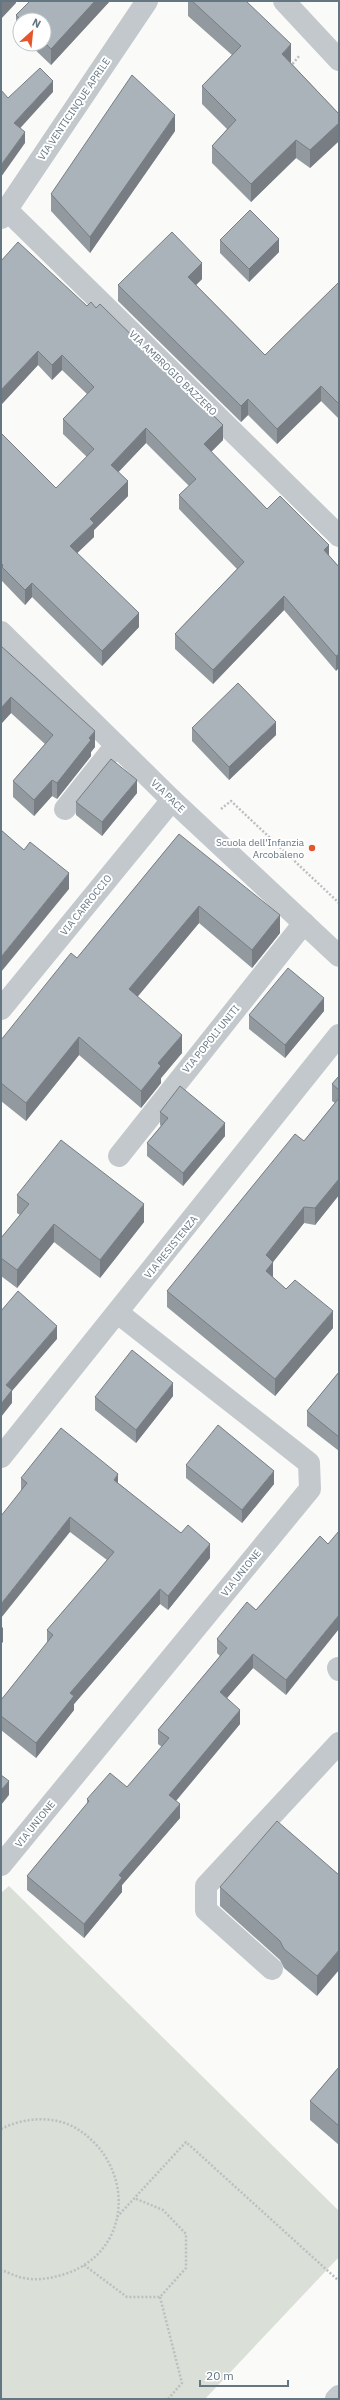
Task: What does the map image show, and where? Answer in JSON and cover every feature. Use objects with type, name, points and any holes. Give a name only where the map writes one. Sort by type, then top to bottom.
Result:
[{"type":"street","name":"VIA VENTICINQUE APRILE","points":[[4,214],[147,1]]},
{"type":"street","points":[[284,1],[339,60]]},
{"type":"street","name":"VIA AMBROGIO BAZZERO","points":[[4,214],[339,536]]},
{"type":"street","name":"VIA PACE","points":[[1,632],[172,800],[339,956]]},
{"type":"street","points":[[65,810],[116,745]]},
{"type":"street","name":"VIA CARROCCIO","points":[[1,1009],[172,800]]},
{"type":"street","name":"VIA POPOLI UNITI","points":[[119,1156],[304,922]]},
{"type":"street","name":"VIA RESISTENZA","points":[[1,1457],[118,1313],[339,1035]]},
{"type":"street","name":"VIA UNIONE","points":[[1,1865],[310,1489],[309,1463],[118,1313]]},
{"type":"street","points":[[272,1969],[206,1910],[206,1886],[339,1742]]},
{"type":"street","points":[[336,2399],[339,2396]]},
{"type":"path","points":[[1,2130],[14,2123],[40,2119],[66,2123],[89,2136],[106,2155],[117,2180],[119,2205],[113,2231],[99,2253],[77,2270],[51,2279],[24,2278],[1,2270]]},
{"type":"path","points":[[116,2219],[186,2142],[339,2281]]},
{"type":"path","points":[[84,2265],[126,2297],[160,2297],[186,2268],[186,2234],[163,2210],[134,2198]]},
{"type":"path","points":[[160,2297],[182,2383],[168,2399]]},
{"type":"shaded area","points":[[9,1886],[339,2211],[339,2257],[205,2399],[1,2399],[1,1893]]},
{"type":"building","points":[[30,1],[95,1],[52,48],[52,12],[19,12]]},
{"type":"building","points":[[192,1],[246,1],[291,44],[282,54],[339,114],[339,123],[310,150],[296,140],[251,184],[212,146],[236,120],[202,86],[241,46]]},
{"type":"building","points":[[40,68],[53,81],[14,123],[25,132],[1,165],[1,90],[8,98]]},
{"type":"building","points":[[132,75],[175,115],[90,237],[51,194]]},
{"type":"building","points":[[250,210],[279,239],[249,269],[220,240]]},
{"type":"building","points":[[172,232],[202,263],[188,277],[265,355],[339,282],[339,404],[321,386],[277,429],[248,399],[241,406],[118,285]]},
{"type":"building","points":[[18,242],[87,306],[91,302],[96,308],[100,304],[223,425],[204,444],[267,509],[280,496],[329,545],[324,550],[339,567],[339,654],[336,656],[284,596],[213,670],[175,634],[244,562],[179,495],[196,479],[146,428],[111,465],[128,481],[90,519],[94,523],[70,546],[139,613],[102,651],[32,583],[25,590],[2,567],[1,433],[56,488],[94,449],[63,419],[94,387],[62,355],[52,365],[38,351],[1,390],[1,261]]},
{"type":"building","points":[[1,646],[95,731],[89,738],[91,740],[57,783],[52,780],[34,800],[13,781],[53,735],[11,697],[1,708]]},
{"type":"building","points":[[238,683],[276,722],[229,767],[192,728]]},
{"type":"building","points":[[111,759],[137,780],[102,822],[76,802]]},
{"type":"building","points":[[1,830],[24,850],[30,842],[69,873],[1,957]]},
{"type":"building","points":[[179,834],[280,915],[252,950],[199,906],[129,989],[182,1035],[158,1063],[161,1066],[141,1091],[79,1037],[26,1103],[1,1083],[1,1040],[71,953],[77,958]]},
{"type":"building","points":[[288,968],[324,998],[285,1045],[249,1015]]},
{"type":"building","points":[[339,1076],[339,1090],[332,1084]]},
{"type":"building","points":[[180,1086],[225,1123],[183,1173],[147,1143],[168,1118],[160,1112]]},
{"type":"building","points":[[339,1098],[339,1179],[315,1208],[304,1207],[266,1255],[273,1262],[266,1271],[286,1289],[295,1280],[333,1311],[275,1379],[167,1291],[295,1134],[304,1141]]},
{"type":"building","points":[[61,1140],[144,1204],[100,1260],[54,1224],[17,1270],[1,1258],[1,1238],[29,1204],[17,1195]]},
{"type":"building","points":[[18,1291],[57,1326],[6,1385],[12,1390],[1,1404],[1,1311]]},
{"type":"building","points":[[132,1350],[173,1383],[136,1430],[95,1397]]},
{"type":"building","points":[[339,1372],[339,1437],[307,1411]]},
{"type":"building","points":[[218,1425],[274,1471],[242,1510],[186,1465]]},
{"type":"building","points":[[61,1428],[118,1474],[114,1480],[181,1533],[188,1525],[210,1544],[168,1596],[160,1589],[70,1693],[74,1696],[36,1743],[1,1716],[1,1700],[53,1635],[47,1630],[114,1552],[70,1517],[1,1604],[1,1516],[27,1483],[21,1478]]},
{"type":"building","points":[[339,1531],[339,1615],[286,1680],[253,1654],[220,1692],[240,1710],[169,1795],[180,1804],[119,1875],[122,1878],[84,1924],[27,1876],[89,1801],[87,1799],[110,1773],[127,1787],[169,1738],[158,1730],[227,1648],[217,1639],[247,1602],[256,1610],[320,1536],[328,1544]]},
{"type":"building","points":[[1,1775],[9,1781],[1,1790]]},
{"type":"building","points":[[277,1821],[339,1875],[339,1950],[317,1976],[284,1949],[280,1941],[220,1887]]},
{"type":"building","points":[[339,2067],[339,2126],[310,2101]]},
{"type":"place","name":"Scuola dell'Infanzia Arcobaleno","points":[[312,848]]}]
